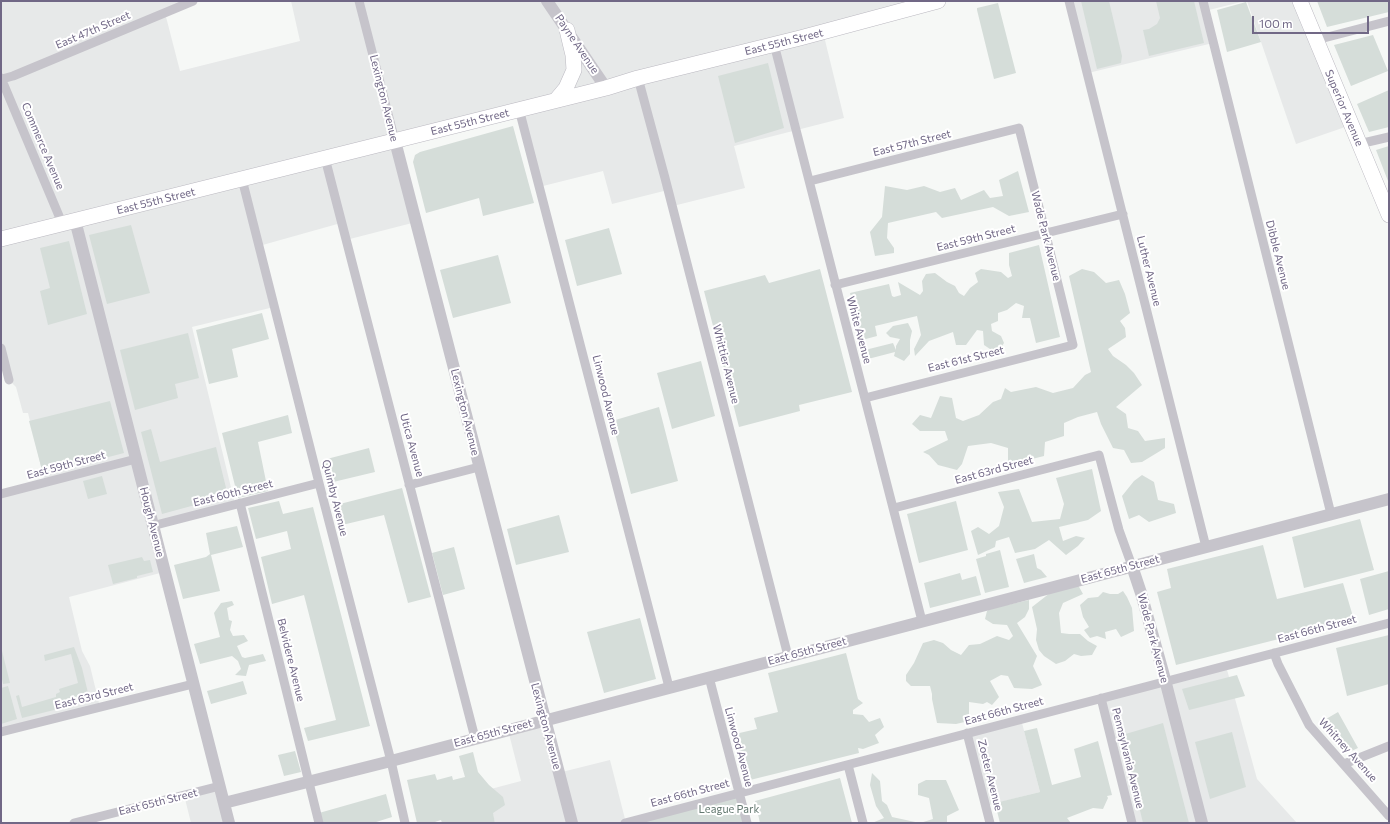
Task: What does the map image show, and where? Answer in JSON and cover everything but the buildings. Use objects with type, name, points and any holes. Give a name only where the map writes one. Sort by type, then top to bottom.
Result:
[{"type":"main road","name":"Superior Avenue","points":[[1300,1],[1359,144],[1385,192],[1389,215]]},
{"type":"main road","name":"East 55th Street","points":[[1,239],[606,88],[638,78],[774,44],[928,2]]},
{"type":"main road","points":[[556,100],[566,88],[574,70],[573,55],[567,30]]},
{"type":"street","name":"East 47th Street","points":[[1,78],[13,76],[192,1]]},
{"type":"street","name":"Lexington Avenue","points":[[359,1],[572,823]]},
{"type":"street","name":"Payne Avenue","points":[[547,1],[606,88]]},
{"type":"street","name":"Luther Avenue","points":[[1070,1],[1206,547]]},
{"type":"street","name":"Dibble Avenue","points":[[1203,1],[1331,514]]},
{"type":"street","points":[[1316,40],[1389,21]]},
{"type":"street","name":"White Avenue","points":[[774,44],[922,621]]},
{"type":"street","name":"Commerce Avenue","points":[[1,78],[69,222]]},
{"type":"street","name":"Whittier Avenue","points":[[638,78],[662,165],[788,656]]},
{"type":"street","name":"Linwood Avenue","points":[[520,109],[669,687]]},
{"type":"street","name":"East 57th Street","points":[[810,181],[1019,128]]},
{"type":"street","name":"Wade Park Avenue","points":[[1019,128],[1073,345]]},
{"type":"street","points":[[1359,144],[1389,137]]},
{"type":"street","name":"Utica Avenue","points":[[325,158],[475,738]]},
{"type":"street","name":"Quimby Avenue","points":[[242,179],[406,823]]},
{"type":"street","name":"East 59th Street","points":[[835,285],[1122,214]]},
{"type":"street","name":"Hough Avenue","points":[[69,222],[136,458],[152,526],[229,823]]},
{"type":"street","name":"East 61st Street","points":[[865,398],[1073,345]]},
{"type":"street","points":[[1,348],[9,380]]},
{"type":"street","name":"Wade Park Avenue","points":[[1099,455],[1119,530],[1141,593],[1202,823]]},
{"type":"street","name":"East 63rd Street","points":[[894,508],[1099,455]]},
{"type":"street","name":"East 59th Street","points":[[1,494],[136,458]]},
{"type":"street","points":[[409,485],[479,467]]},
{"type":"street","name":"East 60th Street","points":[[152,526],[319,483]]},
{"type":"street","name":"East 65th Street","points":[[224,803],[391,761],[1389,498]]},
{"type":"street","name":"Belvidere Avenue","points":[[240,503],[319,823]]},
{"type":"street","name":"East 66th Street","points":[[625,823],[1389,623]]},
{"type":"street","name":"Whitney Avenue","points":[[1274,653],[1309,726],[1389,816]]},
{"type":"street","name":"Linwood Avenue","points":[[709,677],[747,823]]},
{"type":"street","name":"East 63rd Street","points":[[1,732],[193,684]]},
{"type":"street","name":"Pennsylvania Avenue","points":[[1101,698],[1132,823]]},
{"type":"street","name":"Zoeter Avenue","points":[[967,734],[990,823]]},
{"type":"street","points":[[1344,764],[1389,746]]},
{"type":"street","points":[[848,765],[863,823]]},
{"type":"street","name":"East 65th Street","points":[[74,823],[220,786]]},
{"type":"shaded area","points":[[1,1],[193,1],[165,13],[180,71],[300,41],[291,1],[923,1],[823,32],[844,118],[734,146],[745,188],[673,206],[668,190],[612,204],[603,171],[539,187],[520,110],[395,141],[416,222],[346,240],[341,223],[259,246],[274,307],[192,327],[235,504],[153,526],[164,572],[69,597],[82,651],[90,666],[100,707],[1,732],[1,494],[45,483],[28,413],[23,413],[16,387],[9,380],[1,348]]},
{"type":"shaded area","points":[[1069,1],[1245,1],[1205,11],[1213,43],[1088,73]]},
{"type":"shaded area","points":[[1247,1],[1300,1],[1351,125],[1296,144]]},
{"type":"shaded area","points":[[1226,666],[1257,779],[1297,823],[1132,823],[1101,698]]},
{"type":"shaded area","points":[[1021,719],[1040,792],[985,806],[967,733]]},
{"type":"shaded area","points":[[545,720],[558,773],[610,760],[626,823],[495,823],[487,790],[521,781],[508,730]]},
{"type":"shaded area","points":[[220,786],[229,823],[191,823],[184,795]]},
{"type":"green space","points":[[1081,1],[1109,1],[1122,56],[1121,63],[1097,69]]},
{"type":"green space","points":[[1156,1],[1194,1],[1204,43],[1149,56],[1143,30],[1149,29],[1157,24],[1160,18]]},
{"type":"green space","points":[[1317,1],[1388,1],[1389,12],[1327,27]]},
{"type":"green space","points":[[1246,2],[1261,42],[1227,52],[1217,10]]},
{"type":"green space","points":[[998,3],[1016,73],[994,79],[977,8]]},
{"type":"green space","points":[[1373,35],[1388,71],[1351,86],[1334,45]]},
{"type":"green space","points":[[768,63],[784,128],[735,143],[718,76]]},
{"type":"green space","points":[[1389,90],[1389,127],[1369,132],[1357,104]]},
{"type":"green space","points":[[513,126],[534,203],[483,216],[479,198],[426,213],[413,162],[415,155],[420,152]]},
{"type":"green space","points":[[1389,146],[1389,181],[1388,181],[1376,150]]},
{"type":"green space","points":[[1018,171],[1029,212],[1009,216],[993,207],[942,218],[936,212],[888,223],[887,238],[894,248],[894,253],[875,256],[870,232],[882,217],[885,186],[907,190],[924,186],[940,192],[955,188],[961,200],[984,190],[990,198],[1003,196],[999,180]]},
{"type":"green space","points":[[131,225],[150,293],[107,304],[89,235]]},
{"type":"green space","points":[[609,228],[622,274],[577,286],[565,240]]},
{"type":"green space","points":[[69,241],[87,314],[48,325],[40,291],[50,288],[40,248]]},
{"type":"green space","points":[[1039,245],[1060,337],[1036,343],[1030,318],[1022,318],[1024,306],[1016,303],[1007,310],[998,313],[998,321],[991,324],[992,331],[1001,336],[1004,343],[1000,349],[990,349],[984,345],[983,331],[977,330],[966,345],[956,345],[953,332],[929,341],[915,356],[914,349],[921,335],[917,316],[875,326],[877,336],[862,340],[850,293],[889,284],[892,296],[894,297],[901,295],[898,282],[920,295],[923,291],[922,281],[926,274],[935,273],[955,286],[959,293],[964,296],[970,288],[978,282],[975,273],[981,269],[1001,272],[1008,278],[1012,276],[1009,265],[1009,253]]},
{"type":"green space","points":[[498,255],[511,303],[453,318],[440,270]]},
{"type":"green space","points":[[820,269],[852,392],[799,405],[800,411],[739,427],[704,291],[765,275],[769,283]]},
{"type":"green space","points":[[1082,269],[1094,272],[1106,283],[1119,280],[1125,294],[1130,313],[1120,321],[1125,328],[1126,337],[1108,349],[1113,356],[1134,373],[1142,385],[1116,407],[1126,414],[1128,428],[1138,431],[1145,441],[1165,438],[1165,448],[1142,462],[1131,463],[1124,450],[1113,448],[1101,424],[1097,412],[1078,417],[1064,423],[1064,436],[1045,442],[1044,456],[1008,465],[1008,448],[991,443],[968,446],[962,464],[957,470],[938,465],[929,455],[923,452],[948,440],[945,431],[920,431],[912,424],[920,415],[931,418],[940,396],[952,398],[956,418],[963,421],[979,415],[993,402],[1001,399],[1005,388],[1011,392],[1036,387],[1053,393],[1073,388],[1085,375],[1091,372],[1069,276]]},
{"type":"green space","points":[[262,313],[269,339],[232,349],[238,377],[209,384],[196,330]]},
{"type":"green space","points":[[908,323],[912,331],[910,340],[910,354],[904,361],[894,356],[895,352],[868,359],[865,350],[893,343],[896,350],[896,346],[900,339],[890,337],[886,333],[893,326]]},
{"type":"green space","points":[[188,333],[199,378],[175,384],[178,398],[135,410],[120,350]]},
{"type":"green space","points":[[701,361],[715,416],[672,429],[657,373]]},
{"type":"green space","points":[[110,401],[124,453],[43,474],[29,421]]},
{"type":"green space","points":[[659,407],[678,481],[631,494],[612,421]]},
{"type":"green space","points":[[288,415],[292,433],[258,442],[268,491],[238,498],[222,433]]},
{"type":"green space","points":[[151,429],[160,462],[216,447],[228,496],[162,514],[141,432]]},
{"type":"green space","points":[[369,448],[375,472],[329,483],[323,460]]},
{"type":"green space","points":[[1092,469],[1101,511],[1088,520],[1059,527],[1063,541],[1076,536],[1085,538],[1078,546],[1066,555],[1049,540],[1035,549],[1015,553],[1009,537],[996,541],[995,547],[978,555],[971,531],[978,527],[989,534],[999,526],[1004,507],[998,492],[1019,489],[1032,522],[1060,519],[1064,504],[1056,478]]},
{"type":"green space","points":[[1142,475],[1154,482],[1158,500],[1174,504],[1176,513],[1149,522],[1139,515],[1129,519],[1122,496],[1134,481]]},
{"type":"green space","points":[[102,476],[107,494],[88,499],[83,481]]},
{"type":"green space","points":[[402,488],[431,597],[408,603],[384,515],[342,525],[336,505]]},
{"type":"green space","points":[[279,501],[283,514],[313,507],[370,726],[308,741],[304,728],[336,720],[304,595],[272,604],[261,557],[291,549],[287,531],[256,539],[248,508]]},
{"type":"green space","points":[[956,501],[968,550],[919,563],[907,514]]},
{"type":"green space","points":[[559,515],[569,552],[516,565],[507,529]]},
{"type":"green space","points":[[1360,519],[1374,570],[1304,588],[1292,537]]},
{"type":"green space","points":[[237,526],[243,547],[211,555],[220,591],[183,599],[174,565],[206,557],[210,554],[206,533]]},
{"type":"green space","points":[[1263,545],[1277,599],[1343,583],[1354,620],[1176,665],[1157,592],[1171,588],[1167,569]]},
{"type":"green space","points":[[454,547],[465,589],[443,595],[432,553]]},
{"type":"green space","points":[[1000,550],[1009,587],[985,593],[976,559]]},
{"type":"green space","points":[[1034,554],[1037,568],[1047,577],[1024,583],[1016,559]]},
{"type":"green space","points":[[142,557],[144,561],[150,560],[153,572],[113,584],[108,565]]},
{"type":"green space","points":[[1389,571],[1389,609],[1369,615],[1360,579]]},
{"type":"green space","points":[[960,573],[962,580],[976,576],[981,595],[930,608],[924,583]]},
{"type":"green space","points":[[1078,585],[1083,594],[1063,603],[1059,613],[1061,633],[1080,634],[1097,646],[1092,655],[1081,656],[1074,654],[1065,661],[1056,664],[1044,656],[1039,650],[1036,640],[1037,629],[1032,607],[1050,593]]},
{"type":"green space","points":[[1123,591],[1132,608],[1134,631],[1121,637],[1116,629],[1105,632],[1106,639],[1097,636],[1090,638],[1084,630],[1089,627],[1083,617],[1080,605],[1088,598],[1098,597],[1103,592],[1118,594]]},
{"type":"green space","points":[[1029,600],[1029,609],[1025,617],[1017,623],[1037,656],[1033,666],[1042,685],[1032,689],[1014,688],[1008,676],[1001,675],[990,681],[999,697],[992,705],[987,702],[983,704],[969,702],[969,721],[956,724],[937,723],[930,686],[911,686],[906,681],[906,675],[914,663],[923,643],[934,640],[943,643],[951,650],[961,655],[969,645],[980,644],[997,636],[1009,640],[1013,636],[1007,625],[993,624],[985,619],[987,611],[995,605],[1007,605]]},
{"type":"green space","points":[[232,601],[234,605],[227,608],[229,620],[232,621],[230,630],[233,636],[244,635],[248,641],[237,646],[242,657],[245,658],[263,654],[266,661],[249,665],[246,676],[235,675],[241,669],[238,661],[232,656],[200,664],[194,644],[220,637],[214,613],[221,603]]},
{"type":"green space","points":[[640,618],[656,679],[604,693],[587,632]]},
{"type":"green space","points":[[1389,635],[1389,684],[1347,696],[1336,648]]},
{"type":"green space","points":[[1,647],[10,683],[3,684],[1,674]]},
{"type":"green space","points":[[74,647],[82,668],[90,701],[22,718],[16,696],[19,695],[22,707],[56,697],[56,694],[60,692],[59,689],[78,683],[71,654],[45,661],[44,655]]},
{"type":"green space","points":[[846,653],[858,699],[863,703],[853,710],[853,714],[863,715],[869,722],[880,718],[884,727],[875,735],[879,743],[863,749],[858,748],[859,753],[746,781],[735,734],[757,729],[754,718],[778,712],[768,673]]},
{"type":"green space","points":[[1237,675],[1245,696],[1189,710],[1182,689]]},
{"type":"green space","points":[[243,681],[247,694],[211,704],[207,691]]},
{"type":"green space","points":[[8,686],[17,719],[1,724],[1,688]]},
{"type":"green space","points":[[1338,712],[1358,748],[1347,753],[1321,722]]},
{"type":"green space","points":[[1163,723],[1189,823],[1143,823],[1122,735]]},
{"type":"green space","points":[[1037,728],[1052,785],[1081,777],[1074,749],[1098,741],[1112,795],[1107,796],[1108,798],[1103,809],[1093,808],[1067,818],[1071,823],[1000,823],[995,803],[1040,792],[1024,731]]},
{"type":"green space","points":[[1232,732],[1246,787],[1210,799],[1195,742]]},
{"type":"green space","points":[[295,751],[301,772],[284,776],[278,755]]},
{"type":"green space","points":[[473,752],[478,772],[489,785],[503,797],[505,805],[493,813],[495,823],[442,823],[441,820],[432,823],[417,823],[407,780],[435,774],[437,780],[452,776],[453,780],[465,777],[459,756]]},
{"type":"green space","points":[[872,773],[880,781],[882,801],[887,805],[892,817],[920,823],[872,823],[884,818],[876,806],[870,785]]},
{"type":"green space","points":[[840,778],[852,823],[760,823],[755,801]]},
{"type":"green space","points":[[926,780],[946,780],[959,810],[947,816],[947,823],[920,823],[933,819],[929,798],[918,795],[918,784]]},
{"type":"green space","name":"League Park","points":[[739,793],[747,823],[625,823]]},
{"type":"green space","points":[[386,794],[392,817],[373,823],[322,823],[319,813]]}]
